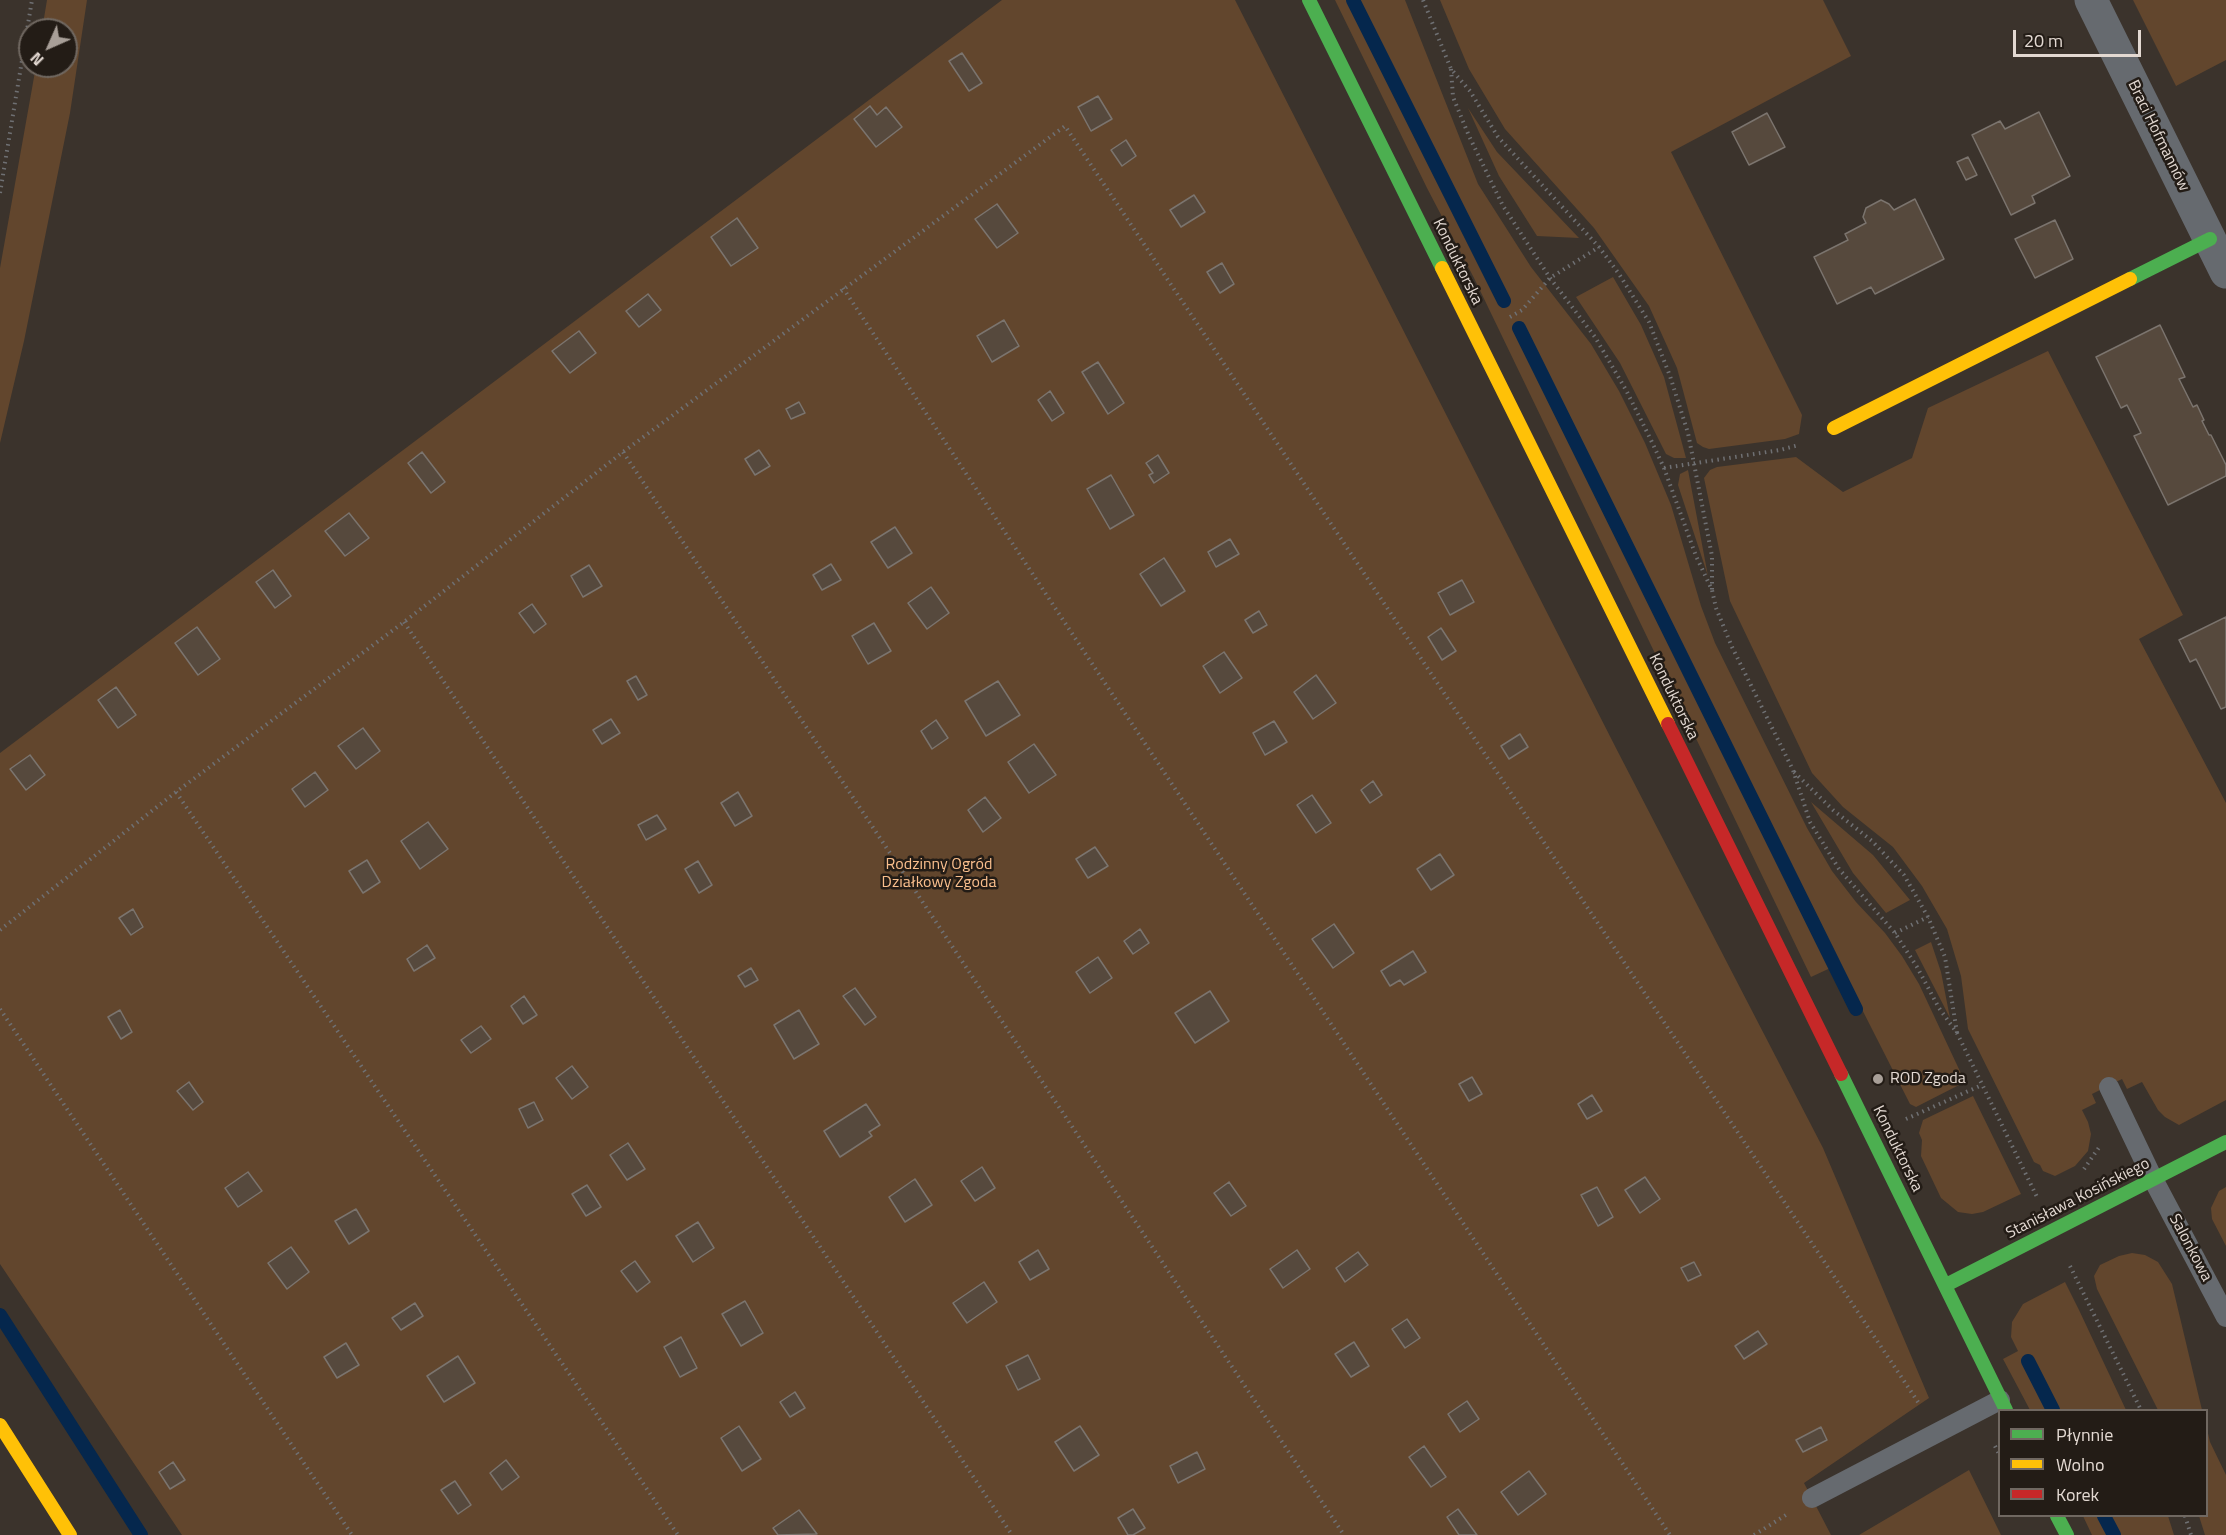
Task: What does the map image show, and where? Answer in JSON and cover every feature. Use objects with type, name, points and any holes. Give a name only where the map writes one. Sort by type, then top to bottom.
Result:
[{"type":"street","name":"Konduktorska","points":[[1309,0],[1946,1285],[2003,1405]]},
{"type":"street","name":"Braci Hofmannów","points":[[2091,0],[2226,272]]},
{"type":"street","points":[[1834,428],[2210,239]]},
{"type":"street","name":"Stanisława Kosińskiego","points":[[1946,1285],[2226,1142]]},
{"type":"street","points":[[0,1425],[70,1535]]},
{"type":"street","points":[[2058,1517],[2067,1535]]},
{"type":"lane","name":"Salonkowa","points":[[2109,1087],[2153,1179],[2226,1317]]},
{"type":"lane","points":[[1812,1498],[1937,1433],[2003,1405]]},
{"type":"path","points":[[0,193],[32,0]]},
{"type":"path","points":[[1423,0],[1451,69],[1470,92],[1498,137],[1599,247],[1649,322],[1670,376],[1694,462],[1713,556],[1712,590]]},
{"type":"path","points":[[1451,69],[1453,97],[1503,206],[1550,278],[1605,355],[1626,390],[1664,468],[1732,647],[1792,770],[1810,822],[1839,869],[1895,933],[1957,1033],[1945,957],[1928,917],[1904,875],[1872,841],[1833,810],[1792,770]]},
{"type":"path","points":[[0,930],[176,792],[404,622],[623,452],[1065,126],[1937,1433]]},
{"type":"path","points":[[1476,336],[1522,310],[1550,278],[1599,247]]},
{"type":"path","points":[[843,288],[1670,1535]]},
{"type":"path","points":[[1664,468],[1780,450],[1798,445],[1834,428]]},
{"type":"path","points":[[623,452],[1344,1535]]},
{"type":"path","points":[[404,622],[1012,1535]]},
{"type":"path","points":[[176,792],[678,1535]]},
{"type":"path","points":[[1895,933],[1928,917]]},
{"type":"path","points":[[0,1009],[352,1535]]},
{"type":"path","points":[[1905,1120],[1982,1084]]},
{"type":"path","points":[[1754,1535],[1812,1498]]},
{"type":"path","points":[[2186,1517],[2191,1535]]},
{"type":"green space","points":[[47,0],[87,0],[78,60],[78,18],[44,18]]},
{"type":"green space","name":"Rodzinny Ogród Działkowy Zgoda","points":[[1002,0],[1235,0],[1618,752],[1823,1148],[1929,1398],[1804,1483],[1831,1535],[182,1535],[0,1264],[0,753]]},
{"type":"green space","points":[[1335,0],[1405,0],[1478,184],[1531,267],[1591,344],[1619,391],[1645,443],[1671,505],[1701,606],[1715,643],[1807,828],[1832,871],[1902,956],[1919,984],[1965,1082],[1916,1107],[1910,1104],[1839,964],[1811,977],[1474,278]]},
{"type":"green space","points":[[1440,0],[1823,0],[1851,56],[1671,152],[1802,415],[1799,434],[1785,439],[1709,449],[1697,443],[1677,368],[1649,306],[1594,228],[1505,129],[1469,69]]},
{"type":"green space","points":[[2133,0],[2226,0],[2226,60],[2176,86]]},
{"type":"green space","points":[[34,78],[75,78],[24,341],[0,443],[0,268]]},
{"type":"green space","points":[[1468,108],[1497,152],[1579,238],[1537,236],[1499,176]]},
{"type":"green space","points":[[1613,277],[1641,325],[1664,377],[1686,458],[1674,458],[1666,454],[1620,363],[1576,297]]},
{"type":"green space","points":[[2048,351],[2183,615],[2139,639],[2226,803],[2226,1100],[2179,1125],[2158,1110],[2142,1082],[2127,1089],[2122,1079],[2092,1094],[2096,1103],[2082,1110],[2091,1134],[2088,1151],[2075,1166],[2055,1176],[2043,1171],[2040,1165],[2034,1162],[1968,1029],[1961,976],[1947,929],[1922,886],[1893,847],[1843,807],[1812,773],[1730,601],[1704,478],[1710,470],[1717,467],[1796,457],[1843,492],[1912,458],[1928,408]]},
{"type":"green space","points":[[1688,470],[1708,576],[1678,485],[1680,474]]},
{"type":"green space","points":[[1811,802],[1873,855],[1910,900],[1886,913],[1853,873]]},
{"type":"green space","points":[[1931,942],[1941,972],[1950,1018],[1915,950]]},
{"type":"green space","points":[[1973,1096],[2021,1194],[1983,1212],[1972,1214],[1958,1212],[1941,1198],[1921,1156],[1922,1140],[1919,1133],[1923,1120]]},
{"type":"green space","points":[[2226,1187],[2226,1246],[2212,1219],[2211,1208],[2219,1191]]},
{"type":"green space","points":[[2132,1253],[2145,1255],[2158,1262],[2172,1284],[2202,1409],[2157,1409],[2097,1289],[2094,1276],[2100,1265]]},
{"type":"green space","points":[[2065,1282],[2126,1409],[2029,1409],[2003,1359],[2018,1351],[2011,1337],[2012,1322],[2023,1304]]},
{"type":"green space","points":[[2208,1433],[2226,1475],[2226,1535],[2205,1535],[2199,1517],[2208,1517]]},
{"type":"green space","points":[[1969,1470],[2001,1535],[1859,1535],[1893,1515]]},
{"type":"green space","points":[[2083,1517],[2168,1517],[2174,1535],[2092,1535]]},
{"type":"building","points":[[962,53],[982,83],[969,91],[949,61]]},
{"type":"building","points":[[1098,96],[1112,119],[1091,131],[1078,107]]},
{"type":"building","points":[[870,106],[877,115],[886,107],[902,127],[876,147],[854,119]]},
{"type":"building","points":[[2039,112],[2070,176],[2032,196],[2035,203],[2011,215],[1972,135],[2000,121],[2005,129]]},
{"type":"building","points":[[1767,113],[1785,147],[1749,165],[1732,132]]},
{"type":"building","points":[[1126,140],[1136,156],[1122,166],[1111,150]]},
{"type":"building","points":[[1968,157],[1977,175],[1966,180],[1957,162]]},
{"type":"building","points":[[1194,195],[1205,212],[1181,227],[1170,210]]},
{"type":"building","points":[[1915,199],[1944,259],[1875,294],[1871,287],[1837,304],[1814,257],[1848,240],[1845,234],[1866,223],[1863,217],[1866,208],[1881,200],[1894,210]]},
{"type":"building","points":[[997,204],[1018,233],[997,248],[975,219]]},
{"type":"building","points":[[737,218],[758,248],[731,266],[711,237]]},
{"type":"building","points":[[2055,220],[2073,259],[2035,278],[2015,239]]},
{"type":"building","points":[[1222,263],[1234,284],[1220,293],[1207,272]]},
{"type":"building","points":[[648,294],[661,310],[639,327],[626,311]]},
{"type":"building","points":[[1004,320],[1019,346],[992,362],[977,336]]},
{"type":"building","points":[[2160,325],[2185,377],[2179,379],[2193,407],[2197,405],[2204,420],[2202,421],[2226,465],[2226,476],[2168,505],[2134,436],[2141,433],[2127,405],[2121,408],[2096,357]]},
{"type":"building","points":[[579,331],[596,353],[570,373],[552,351]]},
{"type":"building","points":[[1098,362],[1124,403],[1108,414],[1082,372]]},
{"type":"building","points":[[1050,391],[1064,413],[1052,421],[1038,400]]},
{"type":"building","points":[[799,402],[805,413],[791,419],[786,409]]},
{"type":"building","points":[[759,450],[770,466],[755,475],[745,459]]},
{"type":"building","points":[[422,452],[445,482],[431,493],[408,463]]},
{"type":"building","points":[[1158,455],[1169,473],[1154,483],[1149,475],[1153,473],[1146,463]]},
{"type":"building","points":[[1111,475],[1134,515],[1110,529],[1087,489]]},
{"type":"building","points":[[349,513],[369,538],[345,556],[325,531]]},
{"type":"building","points":[[895,527],[912,553],[888,568],[871,542]]},
{"type":"building","points":[[1230,539],[1239,554],[1216,567],[1208,552]]},
{"type":"building","points":[[1164,558],[1185,591],[1161,606],[1140,574]]},
{"type":"building","points":[[831,564],[841,580],[822,590],[813,575]]},
{"type":"building","points":[[589,565],[602,586],[583,597],[571,576]]},
{"type":"building","points":[[273,570],[291,596],[275,608],[256,582]]},
{"type":"building","points":[[1462,580],[1474,602],[1450,615],[1438,593]]},
{"type":"building","points":[[931,587],[949,613],[927,629],[908,603]]},
{"type":"building","points":[[532,604],[546,624],[534,633],[519,613]]},
{"type":"building","points":[[1259,611],[1267,625],[1253,633],[1245,620]]},
{"type":"building","points":[[2226,617],[2226,707],[2221,709],[2196,659],[2190,662],[2179,640]]},
{"type":"building","points":[[874,623],[891,651],[868,664],[852,636]]},
{"type":"building","points":[[197,627],[220,659],[198,675],[175,643]]},
{"type":"building","points":[[1441,628],[1456,651],[1442,660],[1428,637]]},
{"type":"building","points":[[1224,652],[1242,678],[1220,693],[1203,666]]},
{"type":"building","points":[[1316,675],[1336,703],[1313,719],[1294,692]]},
{"type":"building","points":[[636,676],[647,695],[638,700],[627,681]]},
{"type":"building","points":[[998,681],[1020,715],[986,736],[965,701]]},
{"type":"building","points":[[116,687],[136,715],[118,728],[98,700]]},
{"type":"building","points":[[611,719],[620,733],[602,744],[593,730]]},
{"type":"building","points":[[936,720],[948,738],[932,749],[921,731]]},
{"type":"building","points":[[1274,721],[1287,742],[1265,755],[1253,733]]},
{"type":"building","points":[[363,728],[380,751],[356,769],[338,746]]},
{"type":"building","points":[[1520,734],[1528,747],[1509,759],[1501,746]]},
{"type":"building","points":[[1034,744],[1056,775],[1029,793],[1008,762]]},
{"type":"building","points":[[30,755],[45,775],[26,790],[10,769]]},
{"type":"building","points":[[315,772],[328,790],[305,807],[292,789]]},
{"type":"building","points":[[1373,781],[1382,795],[1370,803],[1361,790]]},
{"type":"building","points":[[738,792],[752,816],[735,826],[721,803]]},
{"type":"building","points":[[1312,795],[1331,823],[1316,833],[1297,805]]},
{"type":"building","points":[[985,797],[1001,818],[983,832],[968,810]]},
{"type":"building","points":[[657,815],[666,829],[646,840],[638,825]]},
{"type":"building","points":[[428,822],[448,849],[420,869],[401,841]]},
{"type":"building","points":[[1095,847],[1108,866],[1088,878],[1076,859]]},
{"type":"building","points":[[1440,854],[1454,875],[1431,890],[1417,869]]},
{"type":"building","points":[[367,860],[380,882],[363,893],[349,871]]},
{"type":"building","points":[[698,861],[712,885],[699,893],[685,869]]},
{"type":"building","points":[[133,909],[143,927],[131,935],[119,918]]},
{"type":"building","points":[[1334,924],[1354,953],[1333,968],[1312,939]]},
{"type":"building","points":[[1140,929],[1149,943],[1133,954],[1124,941]]},
{"type":"building","points":[[427,945],[435,958],[414,971],[407,959]]},
{"type":"building","points":[[1413,951],[1426,972],[1404,985],[1400,980],[1390,986],[1381,971]]},
{"type":"building","points":[[1098,957],[1112,978],[1090,993],[1076,972]]},
{"type":"building","points":[[751,968],[758,980],[745,987],[738,976]]},
{"type":"building","points":[[855,988],[876,1017],[865,1025],[843,996]]},
{"type":"building","points":[[1210,991],[1229,1021],[1195,1043],[1175,1013]]},
{"type":"building","points":[[524,996],[537,1015],[523,1024],[511,1006]]},
{"type":"building","points":[[120,1010],[132,1032],[121,1039],[108,1017]]},
{"type":"building","points":[[799,1010],[819,1044],[794,1059],[774,1025]]},
{"type":"building","points":[[481,1026],[491,1039],[471,1053],[461,1040]]},
{"type":"building","points":[[572,1066],[588,1087],[572,1099],[556,1078]]},
{"type":"building","points":[[1472,1077],[1482,1094],[1469,1101],[1459,1084]]},
{"type":"building","points":[[189,1082],[203,1102],[193,1110],[177,1091]]},
{"type":"building","points":[[1592,1095],[1602,1111],[1587,1119],[1578,1104]]},
{"type":"building","points":[[534,1102],[543,1120],[528,1128],[519,1109]]},
{"type":"building","points":[[866,1104],[880,1125],[869,1132],[872,1136],[840,1157],[824,1131]]},
{"type":"building","points":[[628,1143],[645,1169],[627,1180],[610,1155]]},
{"type":"building","points":[[982,1167],[995,1188],[975,1201],[961,1181]]},
{"type":"building","points":[[248,1172],[262,1191],[238,1207],[225,1188]]},
{"type":"building","points":[[1645,1177],[1660,1199],[1640,1213],[1625,1190]]},
{"type":"building","points":[[915,1179],[932,1205],[905,1222],[889,1197]]},
{"type":"building","points":[[1229,1182],[1246,1206],[1231,1216],[1214,1193]]},
{"type":"building","points":[[587,1185],[601,1207],[586,1216],[572,1194]]},
{"type":"building","points":[[1597,1187],[1613,1217],[1598,1226],[1581,1195]]},
{"type":"building","points":[[356,1209],[369,1231],[349,1244],[335,1221]]},
{"type":"building","points":[[698,1222],[714,1248],[693,1262],[676,1236]]},
{"type":"building","points":[[291,1247],[309,1272],[287,1289],[268,1263]]},
{"type":"building","points":[[1038,1250],[1049,1269],[1030,1280],[1019,1262]]},
{"type":"building","points":[[1297,1250],[1310,1269],[1283,1288],[1270,1269]]},
{"type":"building","points":[[1358,1252],[1368,1265],[1345,1282],[1336,1268]]},
{"type":"building","points":[[635,1261],[650,1282],[637,1292],[621,1271]]},
{"type":"building","points":[[1694,1262],[1701,1275],[1688,1281],[1681,1268]]},
{"type":"building","points":[[984,1282],[997,1302],[967,1323],[953,1303]]},
{"type":"building","points":[[745,1301],[763,1333],[741,1346],[722,1314]]},
{"type":"building","points":[[415,1303],[423,1316],[401,1330],[392,1318]]},
{"type":"building","points":[[1407,1319],[1420,1338],[1405,1348],[1392,1329]]},
{"type":"building","points":[[1758,1331],[1767,1344],[1744,1359],[1735,1346]]},
{"type":"building","points":[[681,1337],[697,1368],[680,1377],[664,1347]]},
{"type":"building","points":[[1354,1342],[1369,1366],[1351,1377],[1335,1354]]},
{"type":"building","points":[[346,1343],[359,1365],[337,1378],[324,1357]]},
{"type":"building","points":[[1028,1355],[1040,1379],[1018,1390],[1006,1366]]},
{"type":"building","points":[[458,1356],[475,1383],[444,1402],[427,1376]]},
{"type":"building","points":[[795,1392],[805,1408],[790,1417],[780,1402]]},
{"type":"building","points":[[1467,1401],[1479,1419],[1460,1432],[1448,1414]]},
{"type":"building","points":[[739,1426],[761,1459],[742,1471],[721,1438]]},
{"type":"building","points":[[1080,1426],[1099,1455],[1074,1471],[1055,1442]]},
{"type":"building","points":[[1821,1427],[1827,1440],[1803,1452],[1796,1440]]},
{"type":"building","points":[[1424,1446],[1446,1477],[1431,1487],[1409,1457]]},
{"type":"building","points":[[1197,1452],[1205,1469],[1178,1483],[1170,1466]]},
{"type":"building","points":[[506,1460],[519,1477],[502,1490],[490,1473]]},
{"type":"building","points":[[173,1462],[185,1480],[170,1489],[159,1472]]},
{"type":"building","points":[[1529,1471],[1546,1494],[1518,1515],[1501,1492]]},
{"type":"building","points":[[455,1481],[471,1505],[458,1514],[441,1490]]},
{"type":"building","points":[[1133,1509],[1145,1528],[1133,1535],[1128,1535],[1118,1518]]},
{"type":"building","points":[[1458,1509],[1477,1535],[1459,1535],[1447,1517]]},
{"type":"building","points":[[799,1510],[817,1534],[778,1535],[773,1528]]},
{"type":"waterway","points":[[1353,0],[1504,301]]},
{"type":"waterway","points":[[1519,328],[1856,1009]]},
{"type":"waterway","points":[[0,1315],[141,1535]]},
{"type":"waterway","points":[[2028,1361],[2052,1409]]},
{"type":"waterway","points":[[2105,1517],[2114,1535]]},
{"type":"traffic: fast","points":[[1309,0],[1442,268]]},
{"type":"traffic: fast","points":[[2130,279],[2210,239]]},
{"type":"traffic: fast","points":[[1841,1074],[2006,1409]]},
{"type":"traffic: fast","points":[[1946,1285],[2226,1142]]},
{"type":"traffic: fast","points":[[2058,1517],[2067,1535]]},
{"type":"traffic: slow","points":[[1442,268],[1668,724]]},
{"type":"traffic: slow","points":[[1834,428],[2130,279]]},
{"type":"traffic: slow","points":[[0,1425],[70,1535]]},
{"type":"traffic: jam","points":[[1668,724],[1841,1074]]},
{"type":"place","name":"ROD Zgoda","points":[[1878,1079]]}]
